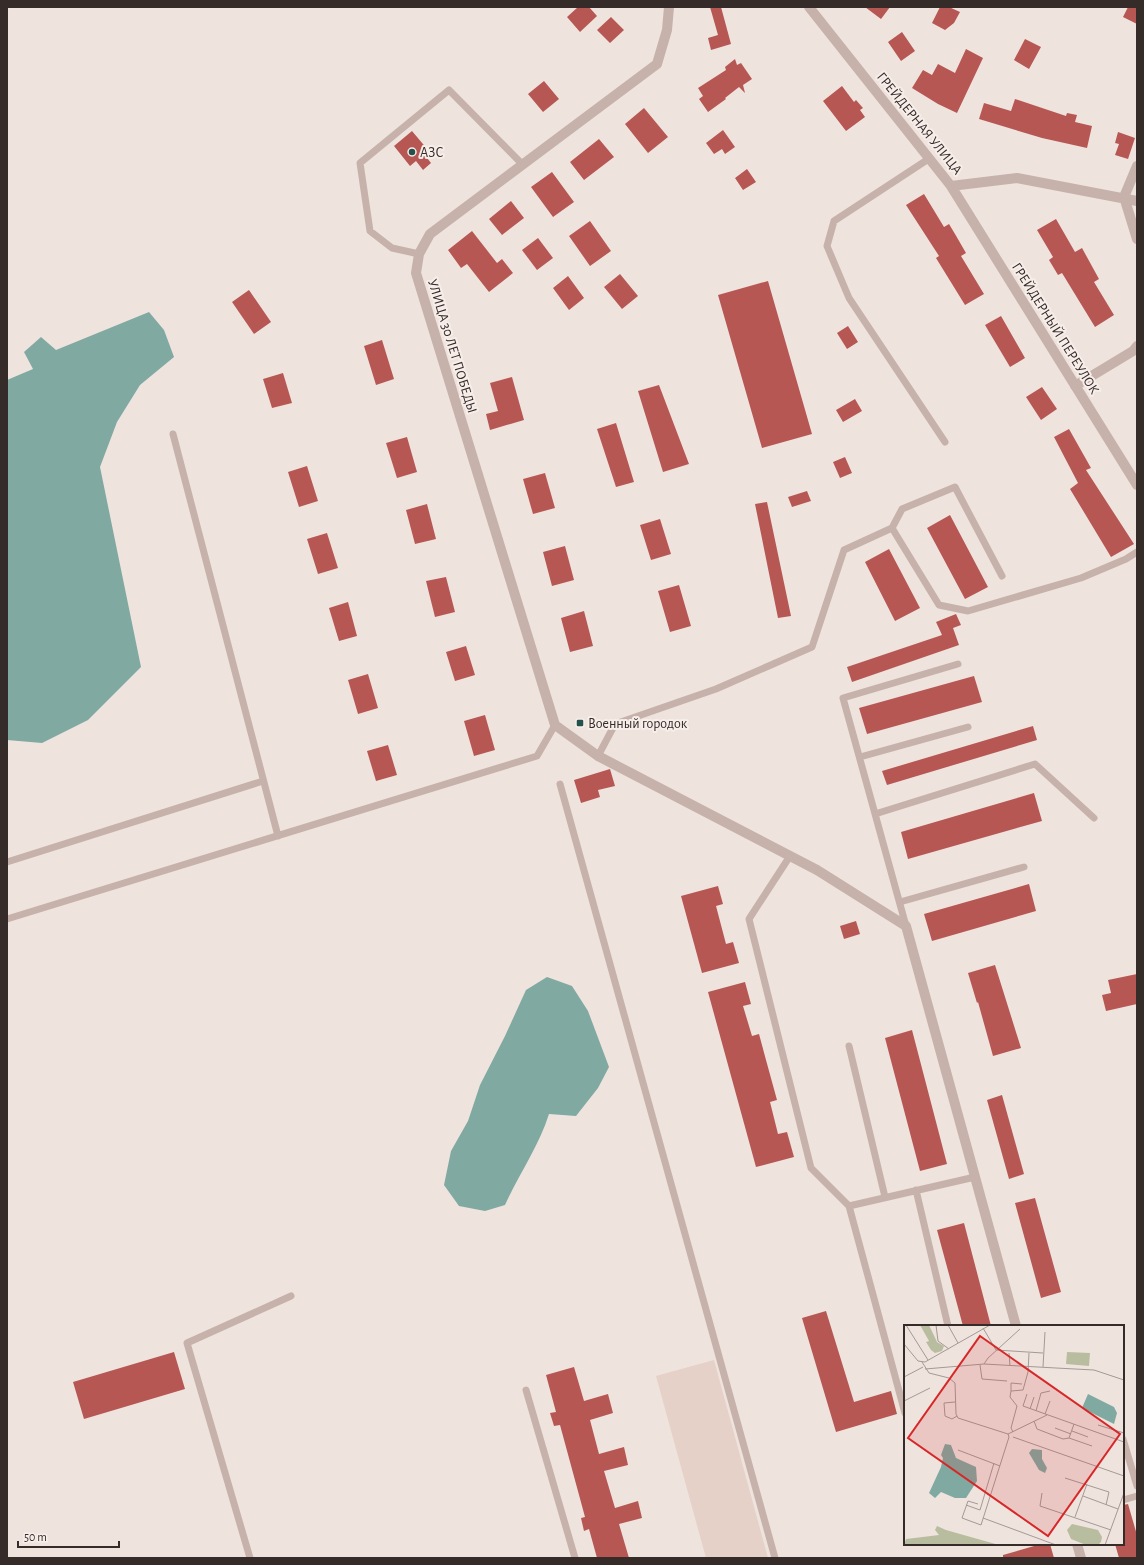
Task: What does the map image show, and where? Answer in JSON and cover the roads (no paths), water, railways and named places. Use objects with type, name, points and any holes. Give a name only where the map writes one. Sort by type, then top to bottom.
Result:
[{"type":"street","name":"УЛИЦА 30 ЛЕТ ПОБЕДЫ","points":[[555,725],[416,273],[420,254],[430,234],[657,64],[667,30],[669,7]]},
{"type":"street","name":"ГРЕЙДЕРНАЯ УЛИЦА","points":[[809,7],[951,186],[1017,178],[1137,201]]},
{"type":"street","points":[[1137,166],[1124,198],[1137,239]]},
{"type":"street","name":"ГРЕЙДЕРНЫЙ ПЕРЕУЛОК","points":[[951,186],[1137,485]]},
{"type":"street","points":[[1075,386],[1133,351],[1137,346]]},
{"type":"street","points":[[555,725],[598,756],[817,870],[906,926],[1016,1325]]},
{"type":"street","points":[[1077,1545],[1081,1558]]},
{"type":"lane","points":[[420,254],[392,248],[370,232],[360,163],[449,90],[523,165]]},
{"type":"lane","points":[[930,158],[834,221],[827,246],[849,298],[945,442]]},
{"type":"lane","points":[[174,434],[278,836]]},
{"type":"lane","points":[[598,756],[615,724],[716,689],[812,646],[844,550],[892,528],[902,509],[955,487],[1002,576]]},
{"type":"lane","points":[[892,528],[939,605],[968,611],[1081,578],[1126,559],[1137,552]]},
{"type":"lane","points":[[906,926],[843,698],[958,664]]},
{"type":"lane","points":[[7,919],[537,756],[555,725]]},
{"type":"lane","points":[[860,757],[968,727]]},
{"type":"lane","points":[[875,814],[1036,764],[1094,818]]},
{"type":"lane","points":[[7,862],[264,781]]},
{"type":"lane","points":[[560,784],[775,1558]]},
{"type":"lane","points":[[790,856],[749,919],[811,1168],[849,1206],[904,1409]]},
{"type":"lane","points":[[900,902],[1024,867]]},
{"type":"lane","points":[[849,1046],[885,1198]]},
{"type":"lane","points":[[849,1206],[975,1177]]},
{"type":"lane","points":[[916,1190],[948,1325]]},
{"type":"lane","points":[[250,1558],[187,1343],[291,1296]]},
{"type":"lane","points":[[526,1390],[575,1558]]},
{"type":"lane","points":[[1124,1442],[1137,1486]]},
{"type":"lane","points":[[1124,1500],[1137,1496]]},
{"type":"water","points":[[149,312],[164,330],[174,357],[140,385],[117,422],[100,467],[141,667],[88,720],[42,743],[7,740],[7,380],[33,369],[24,352],[41,337],[56,350]]},
{"type":"water","points":[[547,977],[572,986],[588,1011],[609,1067],[598,1088],[576,1116],[549,1114],[540,1137],[505,1205],[485,1211],[459,1206],[444,1185],[451,1151],[468,1121],[480,1085],[526,990]]},
{"type":"place","name":"АЗС","points":[[412,152]]},
{"type":"place","name":"Военный городок","points":[[580,723]]}]
